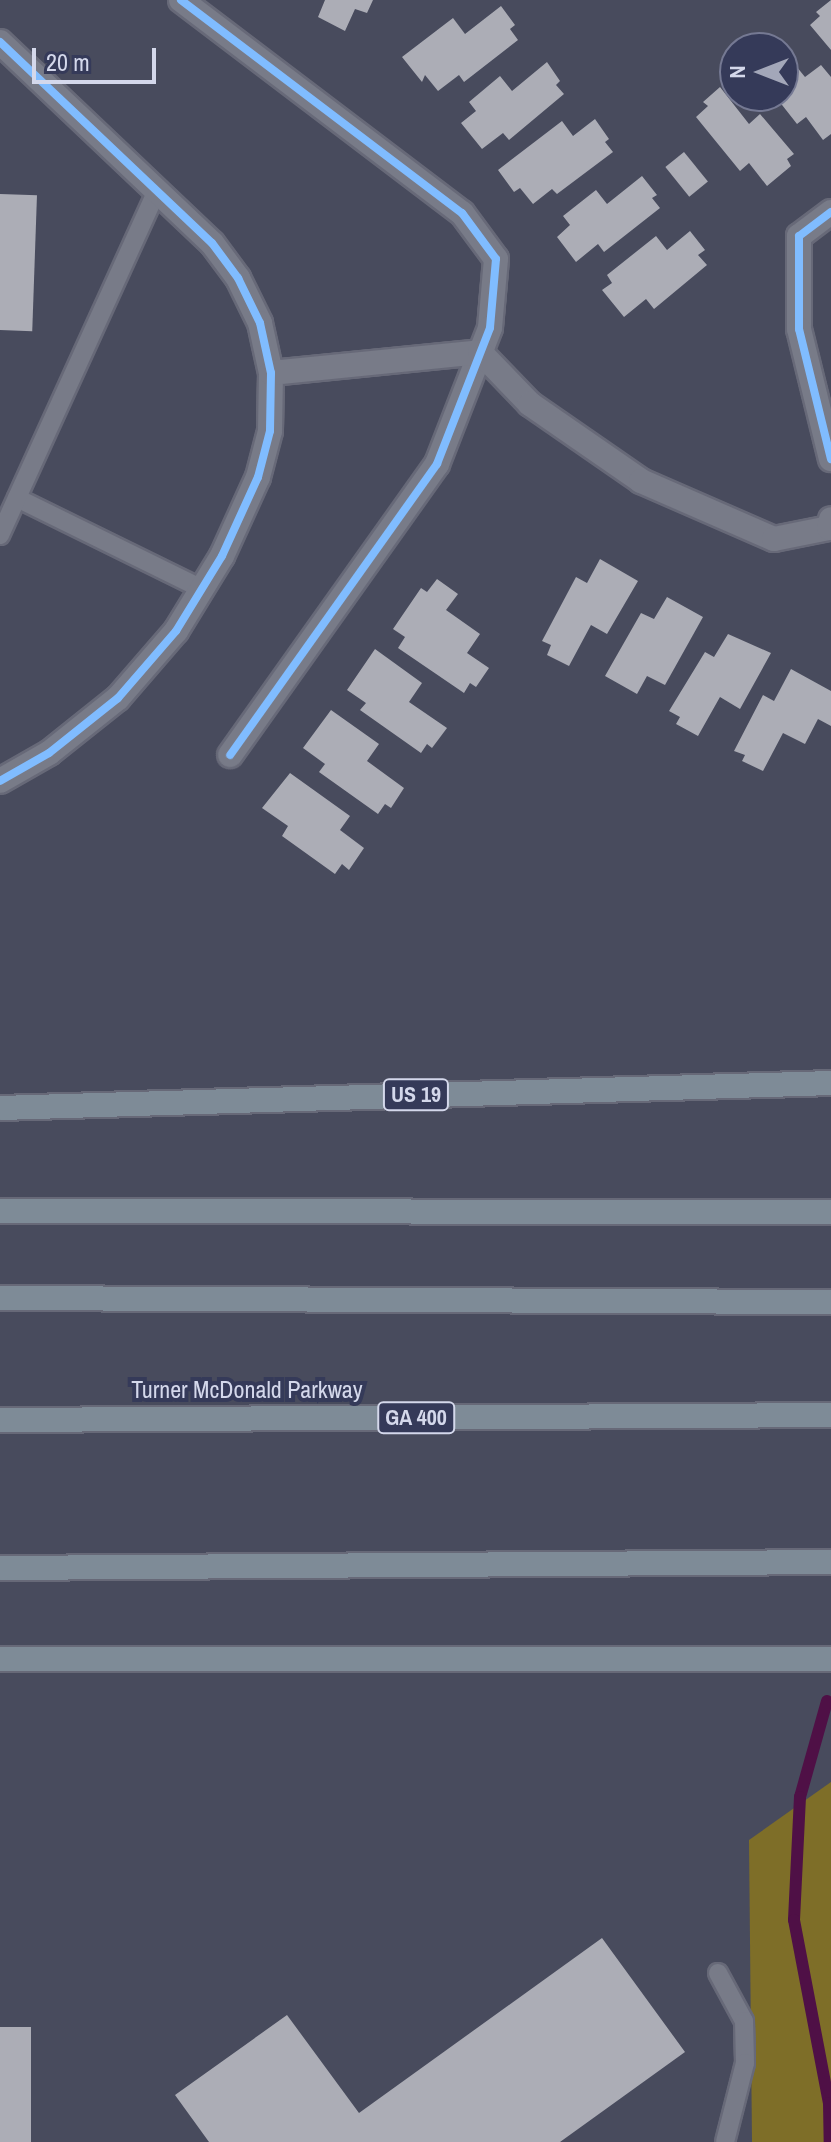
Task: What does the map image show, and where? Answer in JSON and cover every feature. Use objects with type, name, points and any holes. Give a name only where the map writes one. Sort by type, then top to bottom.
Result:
[{"type":"highway","name":"US 19","points":[[0,1108],[831,1083]]},
{"type":"highway","points":[[0,1211],[831,1212]]},
{"type":"highway","points":[[0,1298],[831,1302]]},
{"type":"highway","name":"Turner McDonald Parkway","points":[[0,1420],[831,1415]]},
{"type":"highway","points":[[0,1568],[831,1562]]},
{"type":"highway","points":[[0,1659],[831,1659]]},
{"type":"street","points":[[181,0],[462,213],[496,259],[490,328],[437,464],[230,755]]},
{"type":"street","points":[[0,42],[212,243],[238,278],[260,323],[271,373],[270,431],[258,477],[222,556],[176,631],[118,698],[49,753],[0,781]]},
{"type":"street","points":[[831,212],[799,236],[799,329],[831,459]]},
{"type":"street","points":[[271,373],[480,352]]},
{"type":"street","points":[[480,352],[530,404],[641,481],[774,539],[829,528],[831,519]]},
{"type":"lane","points":[[0,535],[157,191]]},
{"type":"lane","points":[[17,498],[202,589]]},
{"type":"lane","points":[[718,1973],[744,2021],[745,2063],[725,2142]]},
{"type":"shaded area","points":[[831,1782],[831,2142],[752,2142],[749,1840]]},
{"type":"building","points":[[325,0],[373,0],[367,13],[355,9],[345,31],[318,17]]},
{"type":"building","points":[[831,0],[831,50],[810,25],[820,16],[816,12]]},
{"type":"building","points":[[501,6],[515,25],[510,29],[518,40],[464,82],[459,75],[438,91],[425,75],[422,82],[402,57],[453,18],[465,34]]},
{"type":"building","points":[[547,62],[560,81],[556,85],[564,94],[509,140],[503,133],[482,149],[461,123],[476,111],[469,102],[500,76],[512,91]]},
{"type":"building","points":[[821,65],[831,77],[831,134],[823,140],[806,117],[797,124],[788,112],[799,112],[799,70],[805,77]]},
{"type":"building","points":[[719,88],[719,112],[740,112],[749,124],[760,114],[794,154],[787,159],[791,166],[767,186],[749,163],[740,171],[696,117],[708,106],[703,102]]},
{"type":"building","points":[[595,119],[609,139],[605,142],[613,152],[557,194],[552,189],[533,204],[520,188],[514,192],[498,170],[562,121],[573,136]]},
{"type":"building","points":[[684,152],[708,182],[689,197],[665,167]]},
{"type":"building","points":[[642,176],[657,195],[652,198],[660,208],[604,252],[598,244],[576,262],[557,237],[570,225],[563,216],[596,190],[607,204]]},
{"type":"building","points":[[0,194],[37,195],[32,331],[0,330]]},
{"type":"building","points":[[690,231],[705,250],[698,255],[707,265],[654,309],[646,299],[624,317],[602,290],[612,283],[607,275],[656,236],[667,250]]},
{"type":"building","points":[[600,559],[638,581],[607,634],[591,625],[569,666],[547,655],[551,645],[542,641],[576,577],[587,583]]},
{"type":"building","points":[[437,579],[458,594],[446,610],[480,634],[467,653],[489,668],[476,687],[470,683],[464,693],[398,648],[405,637],[393,629],[421,588],[427,592]]},
{"type":"building","points":[[667,597],[703,617],[665,685],[647,676],[637,694],[605,676],[641,613],[654,619]]},
{"type":"building","points":[[728,634],[771,653],[740,709],[720,697],[698,736],[676,724],[680,717],[669,711],[705,652],[714,657]]},
{"type":"building","points":[[375,649],[422,683],[409,702],[447,728],[432,748],[427,744],[421,753],[360,710],[366,703],[347,690]]},
{"type":"building","points":[[791,669],[831,691],[831,726],[818,719],[805,744],[783,733],[763,771],[742,761],[745,755],[734,751],[763,695],[774,701]]},
{"type":"building","points":[[331,710],[379,744],[367,761],[404,788],[391,808],[385,804],[378,814],[319,772],[325,764],[303,748]]},
{"type":"building","points":[[290,773],[350,816],[340,830],[364,848],[349,870],[342,864],[335,874],[282,836],[288,826],[262,808]]},
{"type":"building","points":[[602,1938],[685,2052],[560,2142],[209,2142],[175,2095],[287,2015],[359,2113]]},
{"type":"building","points":[[0,2027],[31,2027],[31,2142],[0,2142]]},
{"type":"waterway","points":[[827,1701],[800,1797],[794,1920],[829,2103],[830,2142]]},
{"type":"cycle path","points":[[181,0],[462,213],[496,259],[490,328],[437,464],[230,755]]},
{"type":"cycle path","points":[[0,42],[212,243],[238,278],[260,323],[271,373],[270,431],[258,477],[222,556],[176,631],[118,698],[49,753],[0,781]]},
{"type":"cycle path","points":[[831,212],[799,236],[799,329],[831,459]]}]
